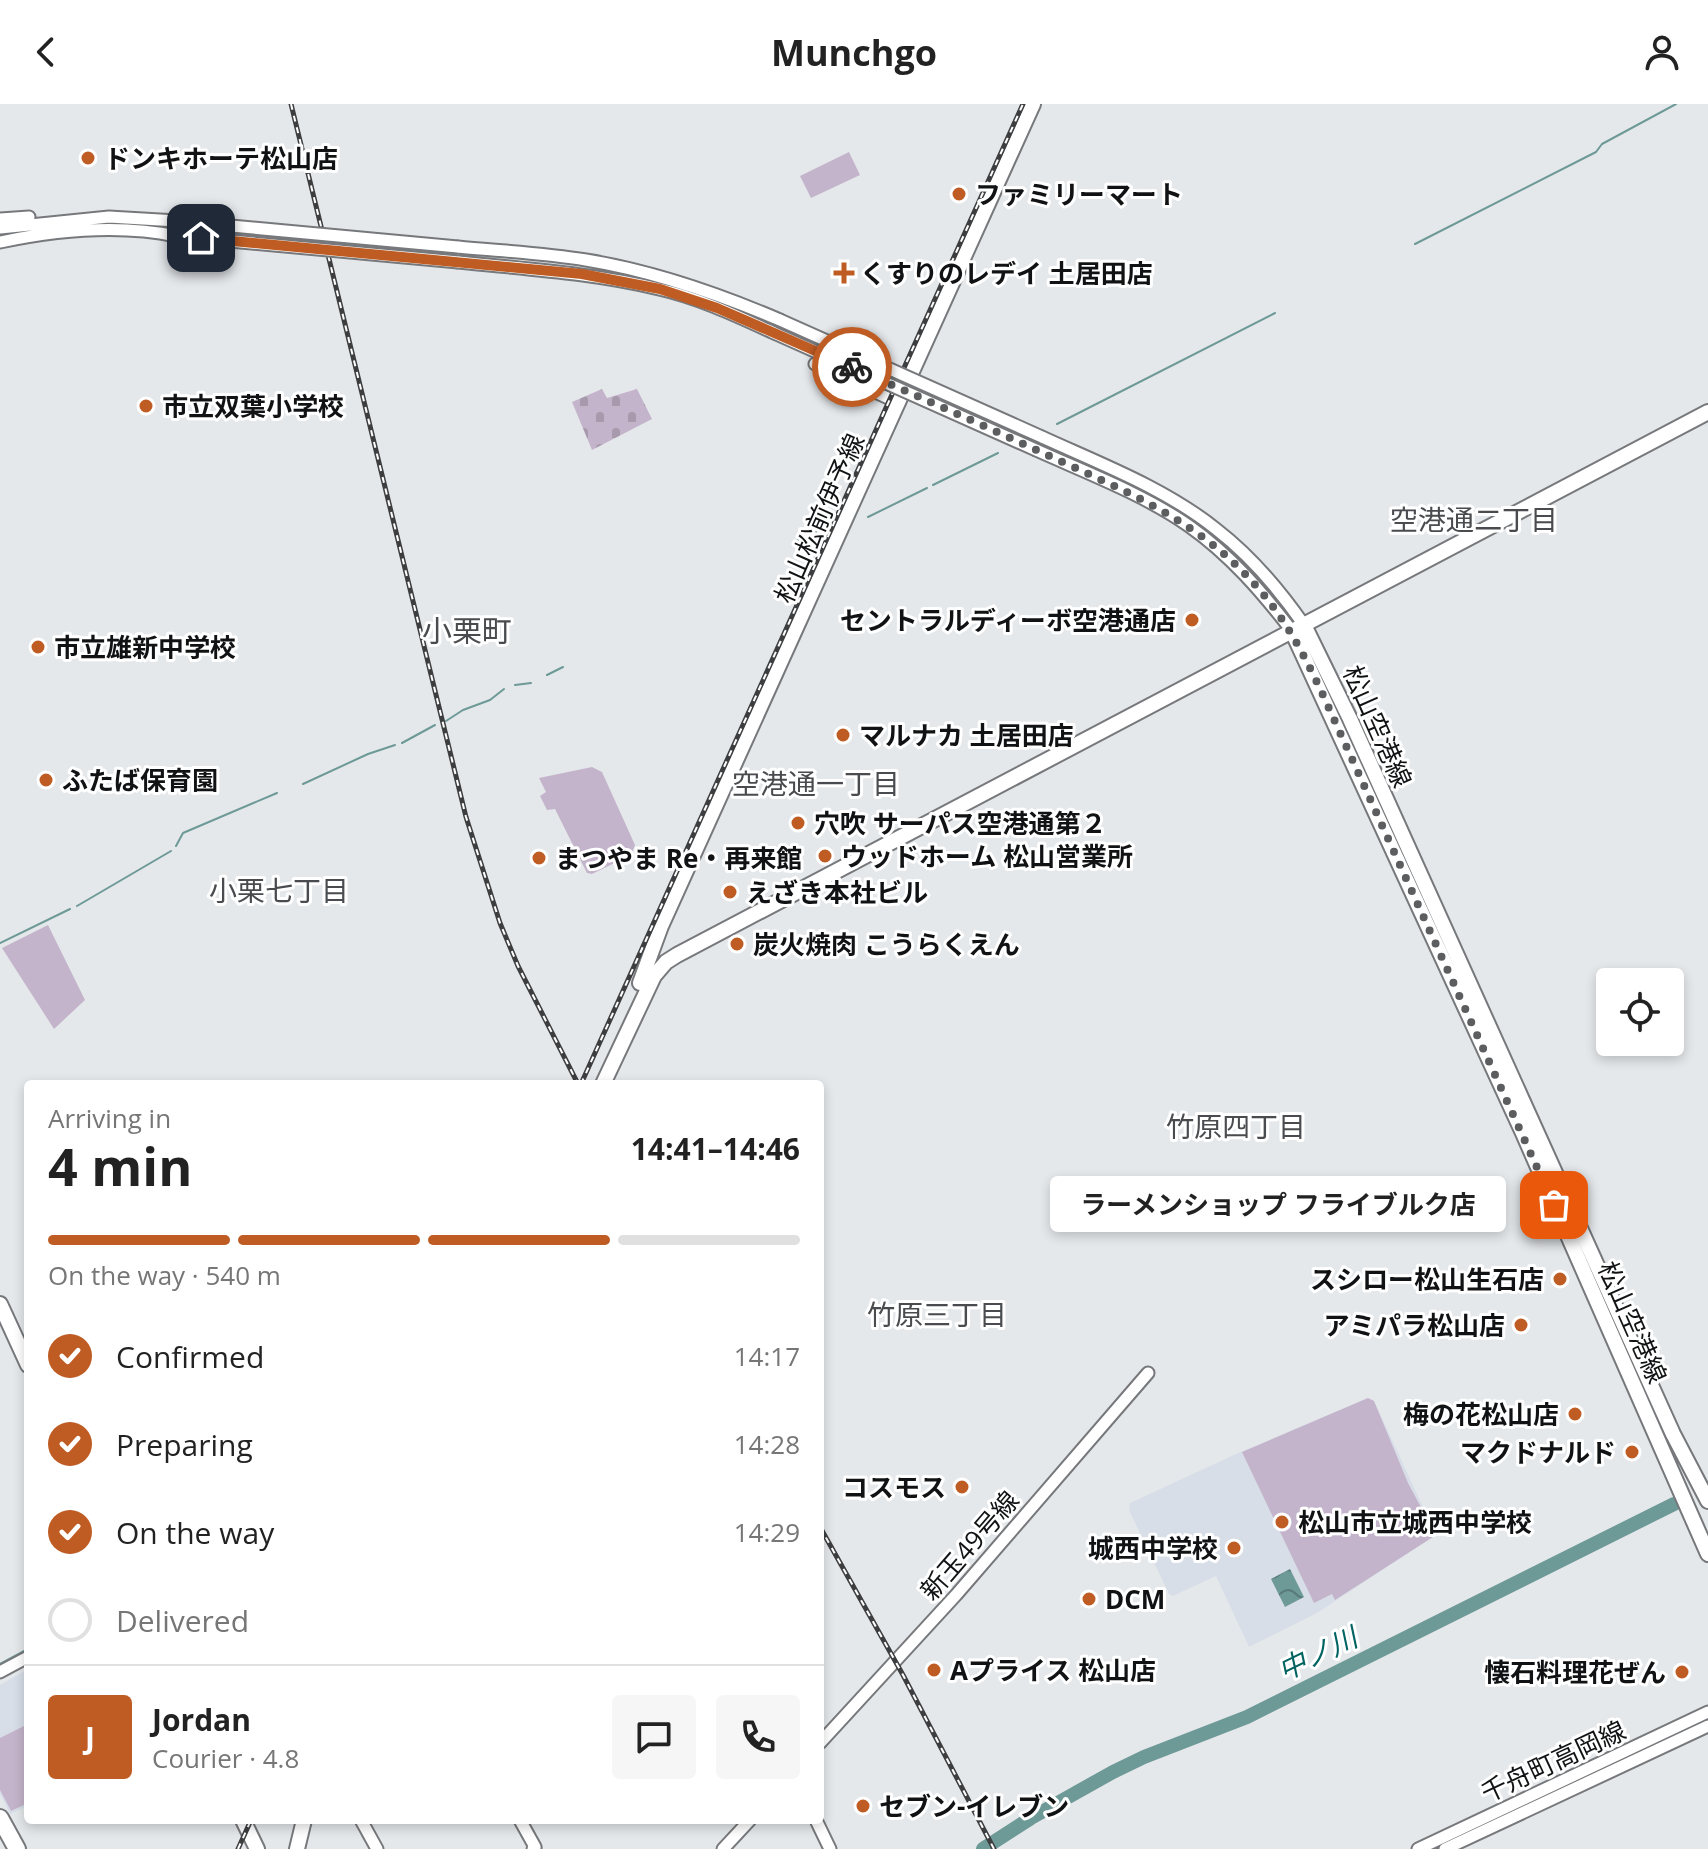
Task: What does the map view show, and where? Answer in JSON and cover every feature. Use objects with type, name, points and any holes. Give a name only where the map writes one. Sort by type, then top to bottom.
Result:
[{"type":"highway","points":[[0,1818],[17,1849]]},
{"type":"main road","name":"松山松前伊予線","points":[[659,957],[670,909],[1033,104]]},
{"type":"main road","points":[[604,1075],[659,957],[748,918],[807,884],[1708,412]]},
{"type":"main road","name":"松山空港線","points":[[1298,628],[1350,719],[1673,1434],[1708,1501]]},
{"type":"main road","name":"松山空港線","points":[[1298,628],[1708,1554]]},
{"type":"main road","points":[[695,941],[786,890],[807,884]]},
{"type":"main road","points":[[0,1304],[24,1356]]},
{"type":"main road","points":[[245,1824],[257,1849]]},
{"type":"main road","points":[[297,1849],[303,1824]]},
{"type":"street","points":[[0,219],[80,214],[177,221],[585,260],[659,275],[722,295],[780,320],[1151,488],[1215,528],[1253,562],[1284,597],[1298,628]]},
{"type":"street","points":[[0,228],[109,217]]},
{"type":"street","points":[[0,242],[80,230],[148,230],[176,236]]},
{"type":"street","points":[[0,249],[80,236],[176,236],[582,274],[660,289],[717,308],[1135,495],[1187,524],[1240,569],[1298,628]]},
{"type":"street","points":[[815,364],[899,403]]},
{"type":"street","name":"新玉49号線","points":[[824,1739],[956,1595],[1148,1373]]},
{"type":"street","points":[[0,1672],[24,1659]]},
{"type":"street","name":"千舟町高岡線","points":[[1418,1849],[1708,1712]]},
{"type":"street","name":"千舟町高岡線","points":[[1445,1849],[1708,1726]]},
{"type":"street","points":[[363,1824],[377,1849]]},
{"type":"street","points":[[522,1824],[534,1848]]},
{"type":"street","points":[[723,1849],[746,1824]]},
{"type":"street","points":[[811,1824],[823,1849]]},
{"type":"street","points":[[818,1824],[830,1849]]},
{"type":"shaded area","name":"松山市立城西中学校","points":[[1368,1398],[1374,1401],[1436,1535],[1317,1613],[1249,1647],[1216,1576],[1173,1596],[1169,1594],[1129,1510],[1130,1503]]},
{"type":"shaded area","points":[[24,1671],[24,1808],[10,1814],[0,1794],[0,1685]]},
{"type":"green space","points":[[849,152],[860,175],[811,198],[800,176]]},
{"type":"green space","points":[[602,389],[607,398],[637,389],[652,419],[592,450],[572,402]]},
{"type":"green space","points":[[592,767],[602,772],[635,845],[631,855],[592,874],[587,873],[555,809],[547,810],[540,796],[546,792],[539,778]]},
{"type":"green space","points":[[48,925],[85,1000],[54,1029],[2,948]]},
{"type":"green space","points":[[1368,1398],[1374,1401],[1408,1483],[1436,1535],[1335,1600],[1332,1594],[1314,1603],[1242,1452]]},
{"type":"green space","points":[[24,1726],[24,1805],[11,1811],[0,1790],[0,1738]]},
{"type":"water","points":[[1290,1569],[1304,1597],[1285,1607],[1271,1579]]},
{"type":"waterway","points":[[1415,244],[1596,152],[1602,144],[1676,104]]},
{"type":"waterway","points":[[1057,424],[1275,313]]},
{"type":"waterway","points":[[933,485],[998,453]]},
{"type":"waterway","points":[[868,517],[927,488]]},
{"type":"waterway","points":[[795,543],[806,533],[816,532]]},
{"type":"waterway","points":[[547,675],[563,667]]},
{"type":"waterway","points":[[515,685],[531,683]]},
{"type":"waterway","points":[[446,721],[463,710],[490,700],[504,689]]},
{"type":"waterway","points":[[402,743],[435,725]]},
{"type":"waterway","points":[[303,784],[395,745]]},
{"type":"waterway","points":[[176,846],[183,833],[277,793]]},
{"type":"waterway","points":[[77,906],[171,851]]},
{"type":"waterway","points":[[0,943],[70,909]]},
{"type":"waterway","name":"中ノ川","points":[[983,1849],[1113,1772],[1247,1717],[1674,1504]]},
{"type":"waterway","points":[[0,1664],[24,1651]]},
{"type":"railway","points":[[291,104],[466,817],[500,923],[518,966],[576,1080]]},
{"type":"railway","points":[[583,1080],[1023,104]]},
{"type":"railway","points":[[824,1534],[903,1675],[994,1849]]},
{"type":"railway","points":[[238,1849],[249,1824]]},
{"type":"way so far","points":[[852,367],[1135,495],[1187,524],[1240,569],[1268,600],[1292,631],[1323,695],[1554,1205]]},
{"type":"place","name":"ドンキホーテ松山店","points":[[88,158]]},
{"type":"place","name":"ファミリーマート","points":[[959,194]]},
{"type":"place","name":"くすりのレデイ 土居田店","points":[[844,273]]},
{"type":"place","name":"市立双葉小学校","points":[[146,406]]},
{"type":"place","name":"セントラルディーボ空港通店","points":[[1192,620]]},
{"type":"place","name":"市立雄新中学校","points":[[38,647]]},
{"type":"place","name":"マルナカ 土居田店","points":[[843,735]]},
{"type":"place","name":"ふたば保育園","points":[[46,780]]},
{"type":"place","name":"穴吹 サーパス空港通第２","points":[[798,823]]},
{"type":"place","name":"ウッドホーム 松山営業所","points":[[825,856]]},
{"type":"place","name":"まつやま Re・再来館","points":[[539,858]]},
{"type":"place","name":"えざき本社ビル","points":[[730,892]]},
{"type":"place","name":"炭火焼肉 こうらくえん","points":[[737,944]]},
{"type":"place","name":"ラーメンショップ フライブルク店","points":[[1554,1205]]},
{"type":"place","name":"スシロー松山生石店","points":[[1560,1279]]},
{"type":"place","name":"アミパラ松山店","points":[[1521,1325]]},
{"type":"place","name":"梅の花松山店","points":[[1575,1414]]},
{"type":"place","name":"マクドナルド","points":[[1632,1452]]},
{"type":"place","name":"コスモス","points":[[962,1487]]},
{"type":"place","name":"松山市立城西中学校","points":[[1282,1522]]},
{"type":"place","name":"城西中学校","points":[[1234,1548]]},
{"type":"place","name":"DCM","points":[[1089,1599]]},
{"type":"place","name":"Aプライス 松山店","points":[[934,1670]]},
{"type":"place","name":"懐石料理花ぜん","points":[[1682,1672]]},
{"type":"place","name":"セブン-イレブン","points":[[863,1806]]},
{"type":"district","name":"空港通二丁目","points":[[1474,519]]},
{"type":"district","name":"小栗町","points":[[467,630]]},
{"type":"district","name":"空港通一丁目","points":[[816,783]]},
{"type":"district","name":"小栗七丁目","points":[[279,890]]},
{"type":"district","name":"竹原四丁目","points":[[1236,1126]]},
{"type":"district","name":"竹原三丁目","points":[[937,1314]]},
{"type":"route","points":[[201,238],[582,274],[660,289],[717,308],[852,367]]}]
